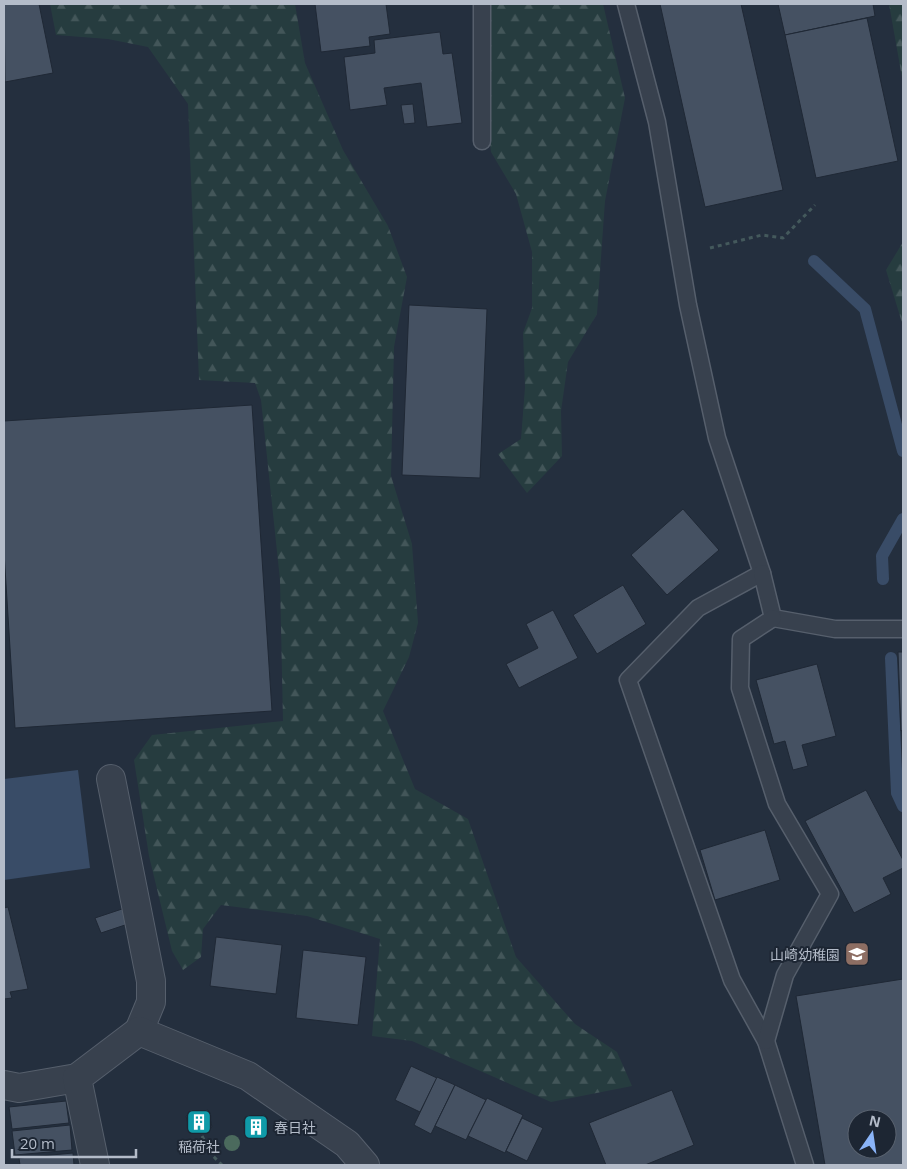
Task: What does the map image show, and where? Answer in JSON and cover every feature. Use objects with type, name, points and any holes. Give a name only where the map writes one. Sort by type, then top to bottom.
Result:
[{"type":"street","points":[[4,1085],[19,1088],[77,1078],[139,1031],[151,1002],[151,981],[111,779]]},
{"type":"street","points":[[139,1031],[248,1076],[347,1144],[365,1165]]},
{"type":"street","points":[[77,1078],[95,1165]]},
{"type":"lane","points":[[482,4],[482,141]]},
{"type":"lane","points":[[626,4],[657,122],[688,305],[717,438],[762,573],[773,618]]},
{"type":"lane","points":[[762,573],[698,608],[628,680],[732,980],[766,1041],[805,1165]]},
{"type":"lane","points":[[766,1041],[785,975],[830,894],[776,804],[740,688],[741,639],[773,618],[835,629],[903,629]]},
{"type":"path","points":[[680,256],[762,235],[783,238],[815,205]]},
{"type":"path","points":[[202,1136],[212,1155],[222,1165]]},
{"type":"green space","points":[[50,4],[295,4],[305,63],[343,150],[388,226],[407,277],[394,347],[391,476],[412,544],[418,623],[409,657],[383,711],[415,789],[468,819],[516,957],[575,1024],[617,1052],[632,1086],[551,1102],[412,1041],[372,1036],[380,939],[307,916],[221,905],[203,929],[201,957],[183,970],[172,951],[149,856],[134,760],[152,735],[283,721],[280,580],[261,400],[255,383],[199,380],[188,104],[148,47],[108,39],[56,35]]},
{"type":"green space","points":[[473,4],[603,4],[625,98],[605,201],[597,314],[568,362],[561,411],[562,456],[527,493],[498,454],[521,439],[525,387],[523,333],[532,308],[532,252],[516,194],[491,152]]},
{"type":"green space","points":[[889,4],[903,4],[903,83]]},
{"type":"green space","points":[[903,242],[903,326],[886,270]]},
{"type":"water","points":[[78,770],[90,868],[4,880],[4,779]]},
{"type":"building","points":[[4,4],[39,4],[53,73],[5,82]]},
{"type":"building","points":[[315,4],[386,4],[390,34],[369,37],[370,46],[321,52]]},
{"type":"building","points":[[660,4],[741,4],[783,190],[705,207]]},
{"type":"building","points":[[778,4],[873,4],[875,16],[785,35]]},
{"type":"building","points":[[867,18],[898,161],[816,178],[785,35]]},
{"type":"building","points":[[440,32],[443,54],[452,53],[462,123],[427,127],[421,83],[384,88],[387,105],[350,110],[344,57],[375,53],[374,40]]},
{"type":"building","points":[[413,104],[415,123],[404,124],[401,105]]},
{"type":"building","points":[[409,305],[487,309],[480,478],[402,475]]},
{"type":"building","points":[[252,405],[272,711],[15,728],[4,552],[4,421]]},
{"type":"building","points":[[683,509],[719,550],[667,595],[631,555]]},
{"type":"building","points":[[623,585],[646,624],[597,654],[573,615]]},
{"type":"building","points":[[553,610],[578,658],[519,688],[506,664],[538,648],[526,624]]},
{"type":"building","points":[[898,652],[903,652],[903,730],[901,731]]},
{"type":"building","points":[[817,664],[836,736],[802,745],[808,766],[793,770],[785,741],[774,744],[756,680]]},
{"type":"building","points":[[866,790],[903,860],[903,868],[883,878],[891,894],[854,913],[805,821]]},
{"type":"building","points":[[765,830],[780,880],[715,900],[700,850]]},
{"type":"building","points":[[8,907],[28,989],[10,992],[12,998],[4,999],[4,908]]},
{"type":"building","points":[[122,909],[128,924],[101,933],[95,918]]},
{"type":"building","points":[[216,937],[282,945],[276,994],[210,986]]},
{"type":"building","points":[[303,950],[366,957],[358,1025],[296,1018]]},
{"type":"building","points":[[903,979],[903,1165],[825,1165],[796,996]]},
{"type":"building","points":[[411,1066],[437,1078],[420,1112],[395,1100]]},
{"type":"building","points":[[437,1077],[455,1085],[431,1134],[414,1125]]},
{"type":"building","points":[[455,1085],[486,1100],[466,1140],[435,1126]]},
{"type":"building","points":[[672,1090],[694,1145],[645,1165],[606,1165],[589,1123]]},
{"type":"building","points":[[487,1098],[523,1115],[505,1153],[468,1136]]},
{"type":"building","points":[[66,1101],[69,1123],[12,1129],[9,1107]]},
{"type":"building","name":"稲荷社","points":[[208,1110],[212,1127],[190,1132],[186,1116]]},
{"type":"building","name":"春日社","points":[[265,1115],[268,1133],[246,1137],[243,1120]]},
{"type":"building","points":[[522,1118],[543,1128],[527,1161],[506,1151]]},
{"type":"building","points":[[70,1125],[72,1150],[15,1155],[12,1131]]},
{"type":"building","points":[[73,1153],[74,1165],[20,1165],[19,1158]]},
{"type":"waterway","points":[[814,261],[865,309],[903,451]]},
{"type":"waterway","points":[[883,579],[882,556],[903,519]]},
{"type":"waterway","points":[[891,658],[897,793],[903,806]]},
{"type":"place","name":"山崎幼稚園","points":[[857,954]]},
{"type":"place","name":"稲荷社","points":[[199,1122]]},
{"type":"place","name":"春日社","points":[[256,1127]]}]
